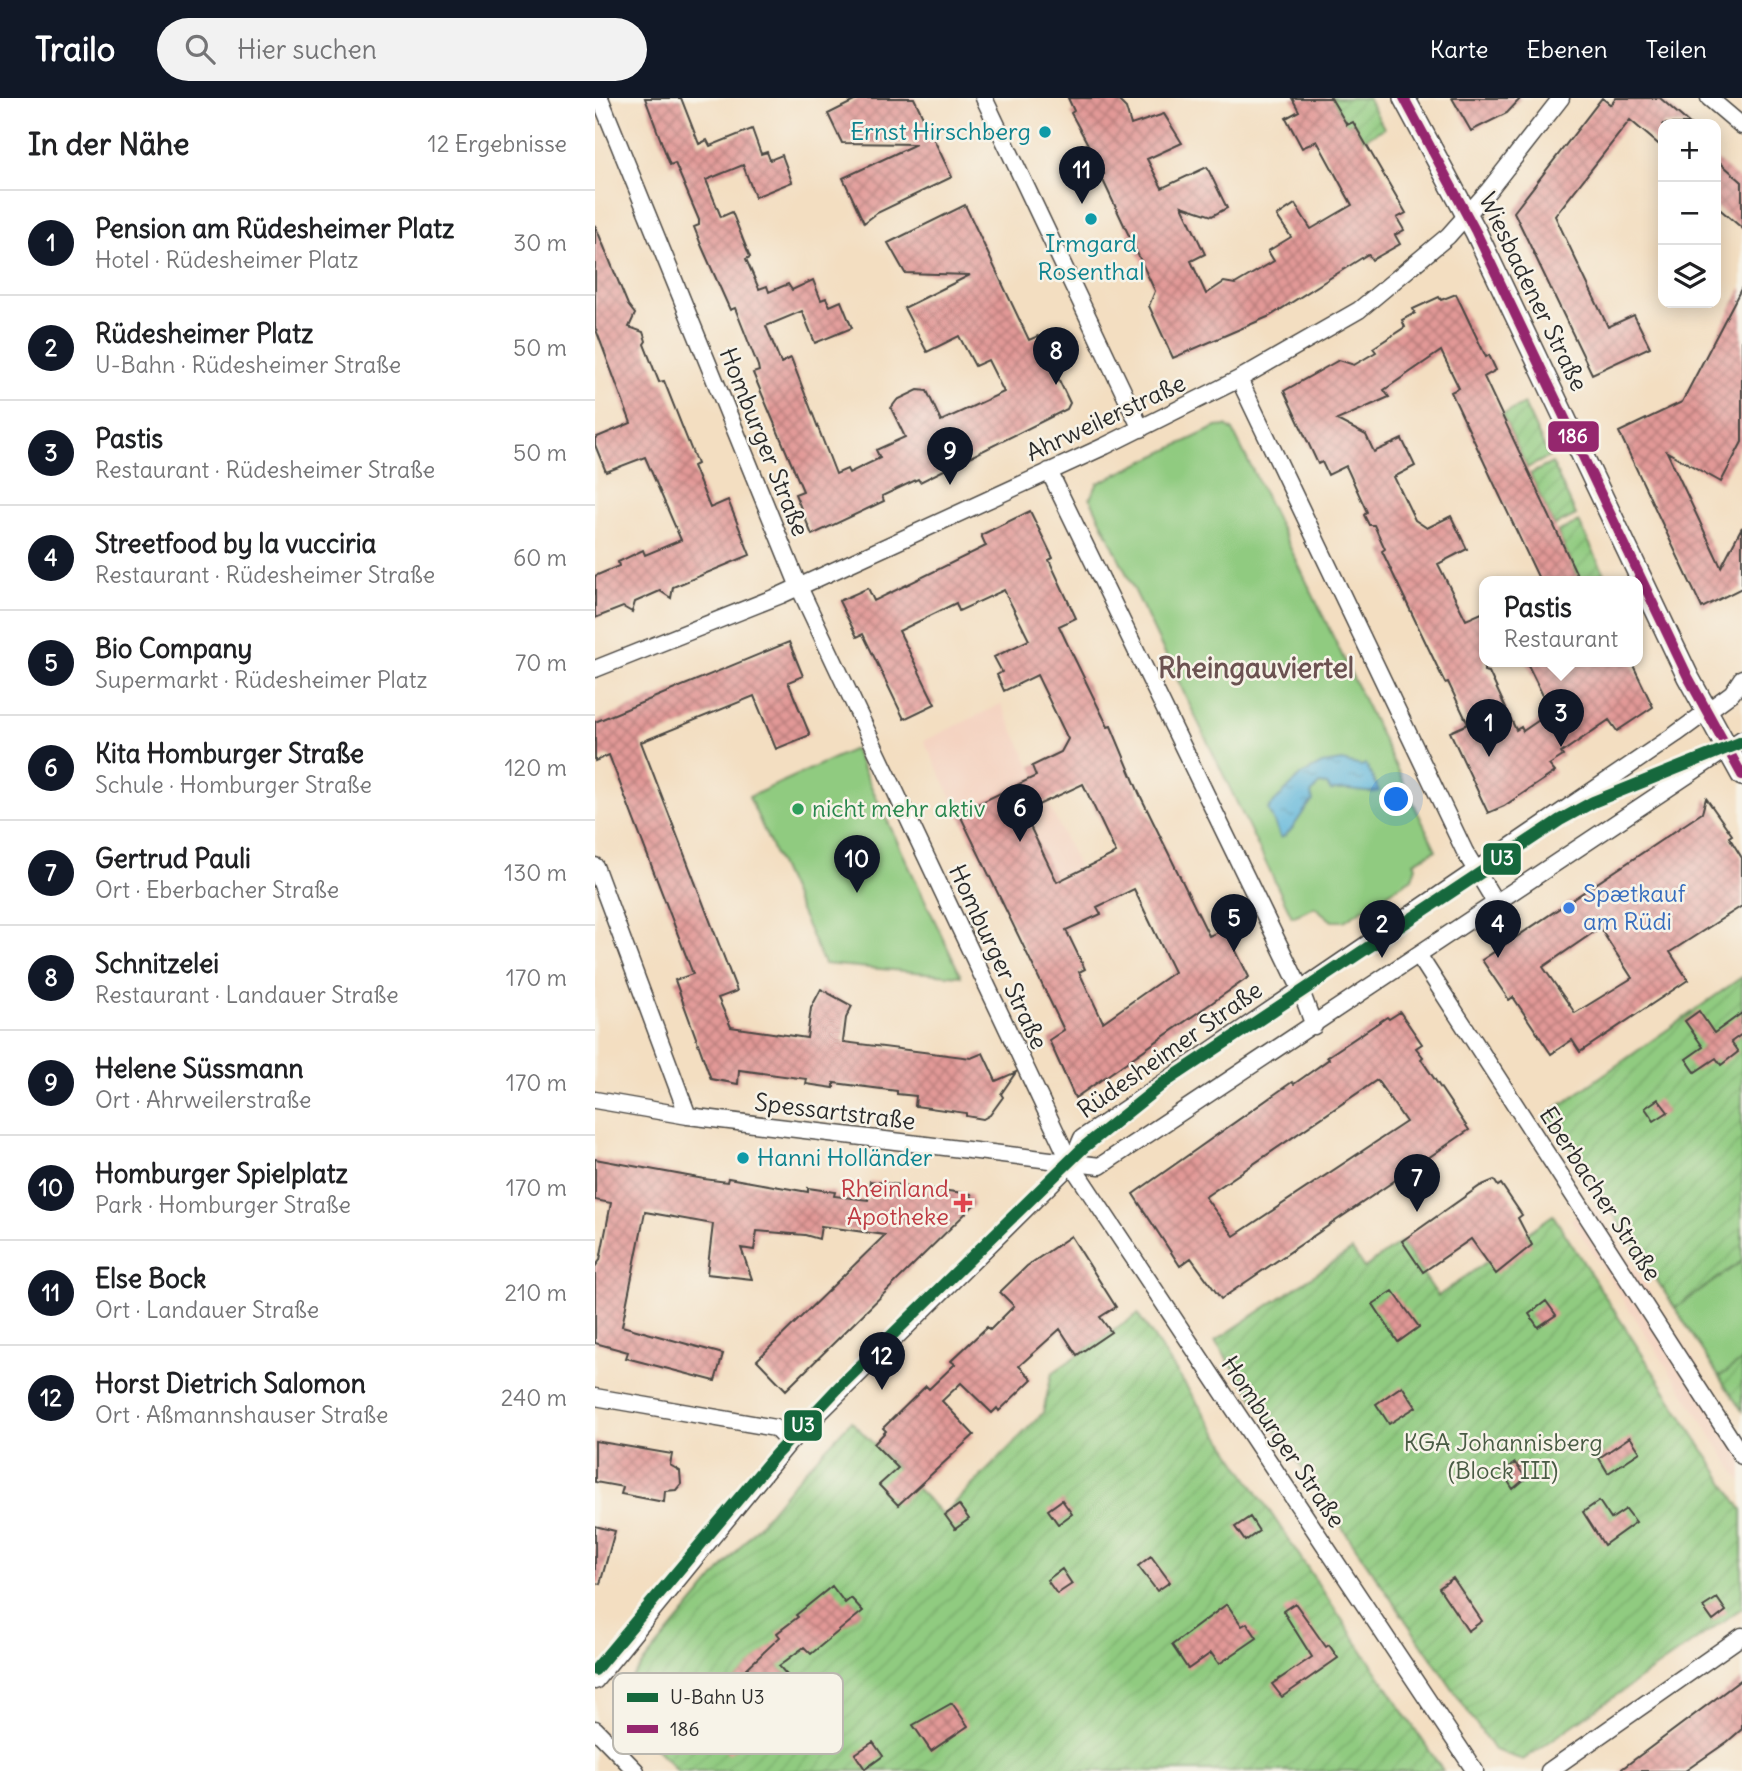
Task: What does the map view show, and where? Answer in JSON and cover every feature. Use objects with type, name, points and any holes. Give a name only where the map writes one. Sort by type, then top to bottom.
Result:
[{"type":"street","name":"Homburger Straße","points":[[600,98],[799,587],[1070,1164],[1475,1771]]},
{"type":"street","points":[[984,98],[1141,429]]},
{"type":"street","name":"Wiesbadener Straße","points":[[1403,98],[1467,215],[1641,576]]},
{"type":"street","name":"Ahrweilerstraße","points":[[595,669],[799,587],[1141,429],[1240,379],[1359,310],[1444,240],[1561,98]]},
{"type":"street","points":[[1709,98],[1742,126]]},
{"type":"street","points":[[1240,379],[1474,870],[1497,905]]},
{"type":"street","points":[[1049,471],[1300,988]]},
{"type":"street","name":"Wiesbadener Straße","points":[[1643,579],[1707,712],[1735,744],[1742,775]]},
{"type":"street","name":"Rüdesheimer Straße","points":[[595,1681],[789,1443],[1070,1164],[1082,1138],[1707,712],[1732,693],[1742,678]]},
{"type":"street","points":[[1070,1164],[1100,1166],[1419,957],[1735,744]]},
{"type":"street","points":[[595,866],[688,1116]]},
{"type":"street","name":"Eberbacher Straße","points":[[1419,957],[1742,1456]]},
{"type":"street","name":"Rüdesheimer Straße","points":[[1300,988],[1314,1026]]},
{"type":"street","name":"Spessartstraße","points":[[595,1101],[688,1116],[1070,1164]]},
{"type":"street","points":[[595,1397],[775,1428],[789,1443]]},
{"type":"street","points":[[1549,1771],[1742,1636]]},
{"type":"street","points":[[595,1729],[613,1747]]},
{"type":"street","points":[[619,1754],[636,1771]]},
{"type":"shaded area","points":[[1001,704],[1101,914],[1025,950],[924,741]]},
{"type":"shaded area","points":[[1594,1205],[1742,1435],[1742,1483],[1571,1219]]},
{"type":"green space","points":[[1331,98],[1368,98],[1384,128],[1363,140],[1353,122],[1347,125]]},
{"type":"green space","points":[[1524,404],[1549,457],[1527,468],[1502,415]]},
{"type":"green space","points":[[1226,426],[1233,431],[1258,481],[1436,850],[1414,862],[1416,866],[1412,878],[1344,921],[1332,921],[1315,907],[1292,917],[1090,498],[1098,483],[1216,427]]},
{"type":"green space","points":[[1552,463],[1576,515],[1554,526],[1530,474]]},
{"type":"green space","points":[[1579,522],[1604,573],[1578,576],[1557,532]]},
{"type":"green space","points":[[854,749],[961,976],[824,964],[749,797]]},
{"type":"green space","points":[[1742,977],[1742,1261],[1675,1308],[1548,1114]]},
{"type":"green space","name":"KGA Johannisberg (Block III)","points":[[1553,1215],[1742,1510],[1742,1608],[1523,1760],[1494,1750],[1215,1341],[1352,1250],[1364,1268],[1401,1242],[1438,1296]]},
{"type":"green space","points":[[1742,1261],[1742,1361],[1719,1377],[1675,1308]]},
{"type":"green space","points":[[1138,1314],[1443,1771],[678,1771],[661,1754],[843,1754],[843,1673],[635,1673],[796,1480],[851,1421],[943,1515],[1043,1413],[1052,1373]]},
{"type":"green space","points":[[1742,1361],[1742,1411],[1719,1377]]},
{"type":"water","points":[[1342,761],[1361,766],[1366,764],[1379,791],[1331,791],[1327,785],[1319,784],[1311,794],[1313,801],[1290,831],[1281,838],[1268,809],[1301,775],[1322,764]]},
{"type":"building","points":[[645,98],[681,98],[699,144],[707,140],[710,146],[752,129],[761,154],[767,152],[770,160],[782,155],[792,182],[755,197],[743,165],[706,180],[721,217],[732,212],[750,257],[746,259],[759,289],[767,286],[769,292],[788,284],[792,290],[813,280],[821,300],[826,298],[830,306],[841,301],[852,328],[815,343],[802,311],[766,326],[781,363],[791,358],[836,474],[847,469],[849,473],[880,458],[876,450],[905,437],[891,408],[897,400],[918,390],[927,391],[941,421],[1004,392],[988,360],[975,366],[959,336],[927,352],[904,308],[970,275],[905,273],[888,243],[965,205],[1029,340],[1038,336],[1070,403],[1067,409],[920,482],[918,479],[882,496],[884,501],[812,535],[795,494],[803,491],[753,373],[759,371],[758,366],[735,308],[730,310],[702,247],[694,227],[699,225],[699,220],[675,163],[670,165]]},
{"type":"building","points":[[860,98],[914,98],[952,177],[877,213],[864,223],[843,178],[916,144],[842,143],[828,114]]},
{"type":"building","points":[[1068,98],[1116,98],[1126,108],[1131,125],[1164,114],[1182,143],[1147,159],[1162,188],[1207,167],[1227,208],[1212,216],[1182,206],[1205,254],[1191,261],[1206,294],[1224,282],[1235,284],[1274,261],[1268,251],[1291,237],[1277,216],[1295,204],[1311,229],[1352,205],[1317,141],[1302,148],[1286,118],[1299,111],[1292,98],[1331,98],[1347,125],[1353,122],[1406,213],[1397,218],[1404,230],[1395,235],[1400,244],[1372,260],[1368,254],[1270,316],[1173,358],[1149,306],[1155,291],[1101,176],[1104,174],[1071,113],[1074,111]]},
{"type":"building","points":[[1452,98],[1521,98],[1507,113],[1471,131]]},
{"type":"building","points":[[1602,98],[1611,105],[1616,98],[1660,98],[1684,119],[1658,119],[1658,144],[1630,120],[1555,216],[1608,327],[1634,315],[1650,347],[1592,374],[1514,212]]},
{"type":"building","points":[[1721,163],[1742,182],[1742,228],[1721,210]]},
{"type":"building","points":[[595,225],[628,305],[635,314],[629,327],[643,332],[646,341],[644,344],[659,382],[664,381],[697,464],[693,466],[710,508],[728,500],[750,555],[673,587],[671,598],[660,591],[635,602],[632,612],[623,607],[595,618],[595,576],[619,566],[618,562],[643,550],[645,555],[681,540],[645,457],[606,472],[595,445],[595,438],[631,423],[595,327]]},
{"type":"building","points":[[1742,287],[1742,442],[1721,482],[1667,452],[1721,567],[1742,527],[1742,588],[1702,608],[1619,432],[1682,402]]},
{"type":"building","points":[[1456,294],[1486,357],[1489,355],[1496,370],[1484,377],[1578,576],[1538,576],[1451,392],[1459,388],[1441,351],[1384,390],[1389,397],[1337,420],[1366,435],[1374,452],[1402,439],[1415,466],[1394,477],[1415,520],[1427,528],[1451,516],[1467,549],[1438,564],[1466,620],[1479,614],[1479,667],[1484,667],[1484,671],[1489,672],[1516,730],[1521,727],[1523,731],[1551,712],[1529,667],[1634,667],[1653,707],[1617,731],[1609,720],[1561,753],[1563,756],[1549,765],[1555,772],[1504,806],[1488,813],[1450,732],[1468,724],[1448,682],[1445,683],[1382,551],[1385,549],[1374,525],[1369,525],[1364,515],[1367,512],[1346,466],[1328,475],[1322,462],[1318,464],[1284,391],[1339,360],[1354,365],[1376,352],[1373,348],[1405,327],[1402,320],[1415,313],[1413,309],[1439,297],[1441,300]]},
{"type":"building","points":[[1030,511],[1053,558],[1049,560],[1076,618],[1059,626],[1066,641],[1108,727],[1111,726],[1139,793],[1209,936],[1225,929],[1249,977],[1075,1098],[1049,1040],[1064,1030],[959,813],[1036,776],[1032,766],[1061,752],[1068,739],[1037,675],[1004,691],[997,675],[1002,672],[994,657],[1029,640],[1004,590],[959,611],[956,603],[899,631],[935,704],[904,719],[863,634],[857,637],[839,601],[868,588],[874,601],[986,546],[981,535]],"holes":[[[1083,784],[1116,853],[1057,882],[1023,812]],[[1134,889],[1174,972],[1103,1022],[1079,972],[1085,969],[1066,930],[1101,914],[1097,907]]]},
{"type":"building","points":[[789,642],[803,676],[788,682],[810,735],[776,749],[754,696],[641,742],[737,991],[718,998],[731,1027],[807,1038],[811,1008],[821,989],[852,1006],[846,1018],[843,1042],[971,1058],[983,1053],[996,1081],[1016,1072],[1001,1094],[1003,1097],[990,1115],[983,1119],[966,1116],[966,1113],[915,1106],[916,1096],[897,1094],[897,1091],[834,1083],[834,1088],[806,1084],[807,1079],[739,1070],[738,1084],[711,1079],[675,980],[693,974],[609,755],[595,761],[595,722]]},
{"type":"building","points":[[1706,798],[1732,835],[1729,837],[1742,858],[1742,906],[1670,952],[1688,980],[1580,1052],[1572,1040],[1551,1054],[1513,997],[1509,1000],[1482,960],[1702,813]],"holes":[[[1600,928],[1632,978],[1575,1013],[1543,967]]]},
{"type":"building","points":[[1699,1011],[1714,1033],[1742,1013],[1742,1034],[1731,1042],[1738,1052],[1721,1065],[1716,1058],[1695,1072],[1686,1059],[1703,1047],[1685,1021]]},
{"type":"building","points":[[1400,1012],[1422,1044],[1416,1048],[1423,1057],[1421,1059],[1469,1130],[1221,1299],[1191,1258],[1180,1266],[1133,1194],[1292,1082],[1294,1084],[1329,1059],[1327,1057],[1387,1017],[1389,1019]],"holes":[[[1377,1080],[1406,1122],[1234,1236],[1205,1197]]]},
{"type":"building","points":[[1658,1099],[1668,1112],[1654,1121],[1645,1108]]},
{"type":"building","points":[[595,1159],[704,1179],[727,1182],[728,1178],[808,1192],[808,1188],[835,1192],[834,1196],[868,1200],[870,1181],[971,1194],[974,1205],[786,1390],[757,1360],[885,1235],[821,1226],[819,1239],[805,1235],[757,1231],[754,1250],[741,1248],[752,1279],[707,1274],[713,1224],[645,1212],[622,1326],[723,1354],[715,1381],[626,1358],[628,1352],[595,1343],[595,1267],[600,1260],[611,1203],[595,1200]]},
{"type":"building","points":[[1494,1180],[1498,1186],[1501,1184],[1522,1215],[1518,1218],[1532,1245],[1496,1274],[1471,1239],[1423,1272],[1402,1241],[1480,1186]]},
{"type":"building","points":[[1071,1236],[1116,1307],[1100,1317],[1111,1332],[1077,1355],[1060,1329],[1019,1366],[1032,1379],[999,1411],[997,1408],[992,1413],[961,1383],[942,1401],[974,1435],[898,1505],[879,1485],[898,1468],[874,1444],[886,1431],[883,1428],[926,1386],[929,1389],[955,1364],[951,1361],[987,1327],[990,1330],[1014,1306],[1000,1292],[1027,1266]]},
{"type":"building","points":[[1393,1291],[1419,1327],[1398,1342],[1373,1304]]},
{"type":"building","points":[[1546,1301],[1556,1315],[1538,1327],[1529,1314]]},
{"type":"building","points":[[1402,1386],[1416,1407],[1389,1424],[1376,1404]]},
{"type":"building","points":[[1630,1437],[1640,1452],[1608,1473],[1599,1458]]},
{"type":"building","points":[[595,1441],[672,1454],[670,1465],[680,1471],[681,1484],[676,1490],[665,1491],[664,1502],[621,1494],[623,1487],[595,1482]]},
{"type":"building","points":[[1515,1463],[1526,1478],[1513,1489],[1502,1472]]},
{"type":"building","points":[[1062,1500],[1072,1514],[1058,1524],[1048,1510]]},
{"type":"building","points":[[1599,1501],[1611,1519],[1626,1509],[1636,1522],[1604,1545],[1583,1512]]},
{"type":"building","points":[[959,1505],[969,1519],[955,1529],[945,1515]]},
{"type":"building","points":[[1250,1517],[1259,1531],[1245,1541],[1235,1527]]},
{"type":"building","points":[[595,1526],[615,1531],[600,1584],[595,1583]]},
{"type":"building","points":[[1151,1556],[1170,1582],[1157,1591],[1138,1566]]},
{"type":"building","points":[[1062,1569],[1072,1584],[1057,1594],[1047,1580]]},
{"type":"building","points":[[1453,1578],[1482,1621],[1468,1631],[1439,1588]]},
{"type":"building","points":[[832,1586],[845,1603],[851,1598],[863,1611],[811,1654],[804,1647],[779,1666],[785,1673],[742,1673],[780,1637],[777,1633],[798,1617],[796,1615]]},
{"type":"building","points":[[1717,1598],[1726,1611],[1713,1621],[1703,1607]]},
{"type":"building","points":[[1295,1603],[1326,1647],[1329,1645],[1338,1658],[1282,1697],[1272,1684],[1312,1657],[1283,1611]]},
{"type":"building","points":[[1227,1604],[1242,1626],[1247,1623],[1257,1638],[1219,1664],[1211,1653],[1188,1669],[1172,1645]]},
{"type":"building","points":[[1742,1679],[1742,1729],[1727,1742],[1685,1771],[1619,1771]]},
{"type":"building","points":[[952,1703],[968,1726],[931,1751],[913,1725]]},
{"type":"building","points":[[873,1742],[883,1756],[865,1769],[855,1754]]},
{"type":"metro line","name":"U3","points":[[595,1670],[776,1454],[839,1387],[1084,1147],[1164,1083],[1560,820],[1593,802],[1742,742]]},
{"type":"transit line","name":"186","points":[[1404,98],[1476,232],[1640,576]]},
{"type":"transit line","name":"186","points":[[1643,583],[1688,677],[1742,775]]},
{"type":"place","name":"Ernst Hirschberg","points":[[1045,132]]},
{"type":"place","name":"Else Bock","points":[[1082,204]]},
{"type":"place","name":"Irmgard Rosenthal","points":[[1091,219]]},
{"type":"place","name":"Schnitzelei","points":[[1056,385]]},
{"type":"place","name":"Helene Süssmann","points":[[950,485]]},
{"type":"place","name":"Pastis","points":[[1561,747]]},
{"type":"place","name":"Pension am Rüdesheimer Platz","points":[[1489,757]]},
{"type":"place","name":"nicht mehr aktiv","points":[[798,809]]},
{"type":"place","name":"Kita Homburger Straße","points":[[1020,842]]},
{"type":"place","name":"Homburger Spielplatz","points":[[857,893]]},
{"type":"place","name":"Spætkauf am Rüdi","points":[[1569,908]]},
{"type":"place","name":"Bio Company","points":[[1234,952]]},
{"type":"place","name":"Rüdesheimer Platz","points":[[1382,958]]},
{"type":"place","name":"Streetfood by la vucciria","points":[[1498,958]]},
{"type":"place","name":"Hanni Holländer","points":[[743,1158]]},
{"type":"place","name":"Rheinland Apotheke","points":[[963,1203]]},
{"type":"place","name":"Gertrud Pauli","points":[[1417,1212]]},
{"type":"place","name":"Horst Dietrich Salomon","points":[[882,1390]]},
{"type":"district","name":"Rheingauviertel","points":[[1256,668]]}]
